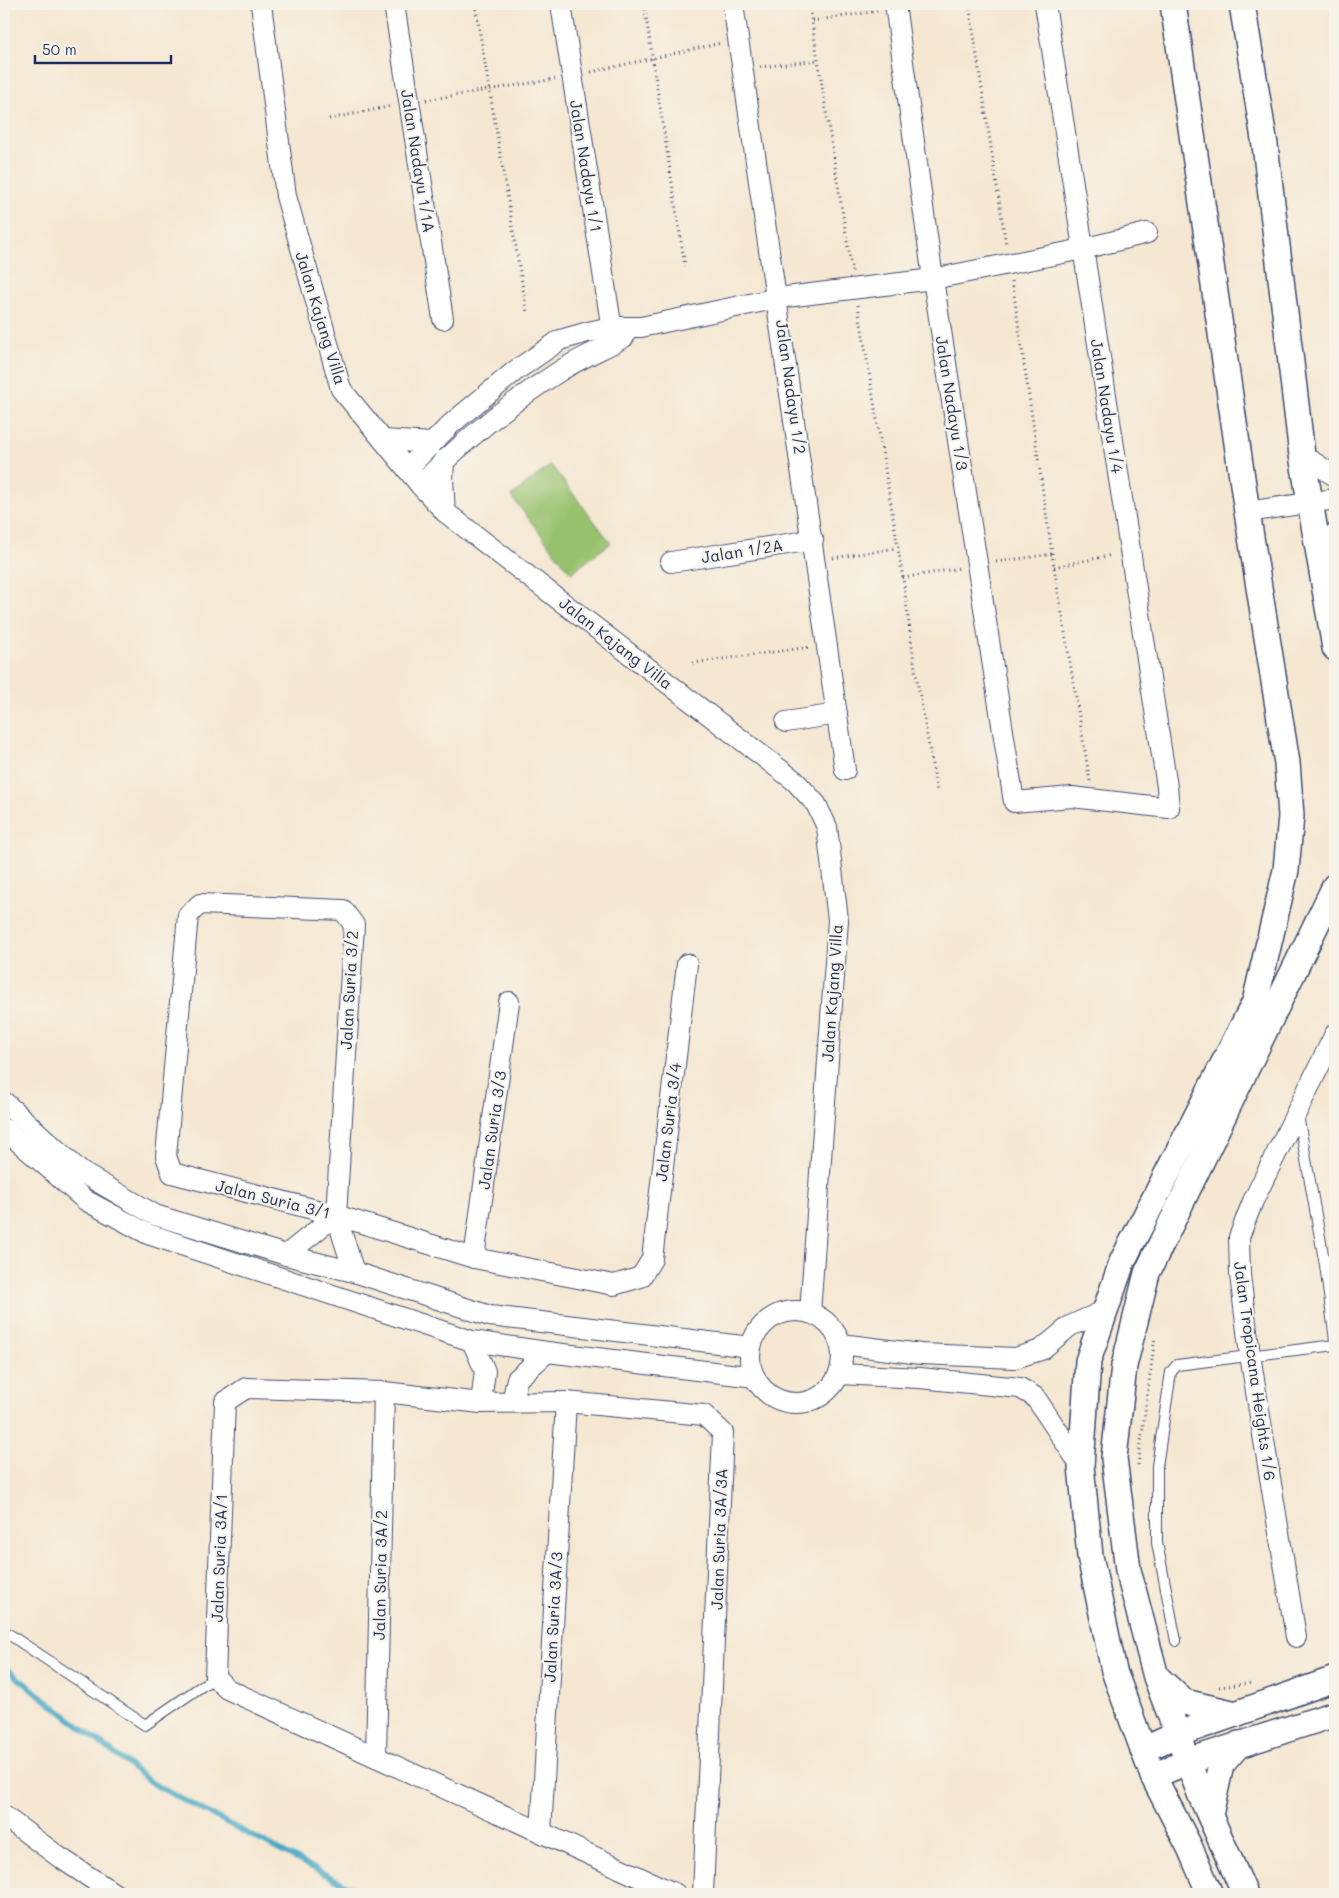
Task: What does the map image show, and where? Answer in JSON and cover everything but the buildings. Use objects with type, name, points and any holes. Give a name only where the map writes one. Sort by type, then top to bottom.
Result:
[{"type":"street","name":"Jalan Kajang Villa","points":[[261,4],[286,196],[341,389],[420,485],[446,512],[795,780],[816,804],[827,827],[838,920],[810,1313]]},
{"type":"street","name":"Jalan Nadayu 1/1A","points":[[394,4],[443,319]]},
{"type":"street","name":"Jalan Nadayu 1/1","points":[[562,4],[612,335]]},
{"type":"street","name":"Jalan Nadayu 1/2","points":[[733,4],[778,298],[845,770]]},
{"type":"street","name":"Jalan Nadayu 1/4","points":[[1045,4],[1169,808],[1092,798]]},
{"type":"street","points":[[1173,4],[1246,512],[1287,763],[1291,816],[1286,870],[1255,1002],[1122,1262],[1088,1365],[1081,1466],[1090,1556],[1112,1662],[1153,1776],[1190,1848],[1210,1894]]},
{"type":"street","points":[[1242,4],[1265,144],[1302,455],[1335,648]]},
{"type":"street","name":"Jalan Nadayu 1/3","points":[[895,6],[933,279],[1014,802],[1072,797],[1092,798]]},
{"type":"street","points":[[407,469],[475,403],[514,371],[560,340],[612,335],[778,298],[933,279],[1083,249],[1147,233]]},
{"type":"street","points":[[420,485],[444,460],[490,422],[529,392],[612,335]]},
{"type":"street","points":[[514,371],[529,392]]},
{"type":"street","points":[[475,403],[490,422]]},
{"type":"street","points":[[383,440],[432,443]]},
{"type":"street","points":[[1302,455],[1335,476]]},
{"type":"street","points":[[444,460],[443,480],[446,512]]},
{"type":"street","points":[[1246,512],[1335,499]]},
{"type":"street","points":[[1320,554],[1335,533]]},
{"type":"street","name":"Jalan 1/2A","points":[[671,562],[813,540]]},
{"type":"street","points":[[786,722],[837,714]]},
{"type":"street","points":[[1245,1894],[1188,1761],[1156,1677],[1128,1570],[1114,1458],[1124,1366],[1147,1273],[1335,886]]},
{"type":"street","name":"Jalan Suria 3/2","points":[[200,904],[343,910],[354,925],[336,1215],[354,1272]]},
{"type":"street","name":"Jalan Suria 3/1","points":[[200,904],[188,915],[166,1156],[172,1173],[336,1215],[474,1258],[614,1285],[641,1277]]},
{"type":"street","name":"Jalan Suria 3/4","points":[[641,1277],[652,1259],[687,964]]},
{"type":"street","name":"Jalan Suria 3/3","points":[[474,1258],[509,1002]]},
{"type":"street","name":"Jalan Tropicana Heights 1/6","points":[[1296,1637],[1250,1355],[1240,1275],[1239,1238],[1253,1201],[1335,1034]]},
{"type":"street","points":[[4,1102],[82,1172],[155,1215],[354,1272],[490,1316],[751,1347]]},
{"type":"street","points":[[4,1129],[85,1200],[148,1234],[472,1341],[754,1378]]},
{"type":"street","points":[[286,1254],[336,1215]]},
{"type":"street","points":[[840,1344],[921,1354],[1015,1358],[1041,1350],[1070,1326],[1106,1310]]},
{"type":"street","points":[[795,1311],[810,1313],[824,1320],[834,1331],[840,1344],[842,1359],[839,1374],[832,1387],[820,1397],[806,1403],[790,1403],[776,1399],[763,1390],[754,1378],[750,1362],[751,1347],[757,1333],[773,1318],[795,1311]]},
{"type":"street","points":[[472,1341],[485,1372],[481,1402]]},
{"type":"street","points":[[512,1402],[517,1378],[548,1352]]},
{"type":"street","points":[[839,1374],[920,1378],[1020,1388],[1035,1397],[1081,1466]]},
{"type":"street","name":"Jalan Suria 3A/1","points":[[215,1677],[225,1402],[246,1388],[384,1392],[481,1402]]},
{"type":"street","name":"Jalan Suria 3A/2","points":[[376,1757],[384,1392]]},
{"type":"street","name":"Jalan Suria 3A/3A","points":[[481,1402],[566,1402],[704,1415],[723,1433],[703,1894]]},
{"type":"street","name":"Jalan Suria 3A/3","points":[[541,1832],[566,1402]]},
{"type":"street","points":[[215,1677],[226,1689],[676,1894]]},
{"type":"street","points":[[1156,1677],[1184,1702],[1236,1714]]},
{"type":"street","points":[[1143,1750],[1178,1734],[1335,1679]]},
{"type":"street","points":[[1153,1776],[1188,1761],[1335,1714]]},
{"type":"street","points":[[1210,1814],[1222,1765],[1239,1744]]},
{"type":"street","points":[[4,1816],[58,1857],[115,1894]]},
{"type":"lane","points":[[1297,1112],[1325,1265],[1335,1340]]},
{"type":"lane","points":[[1176,1641],[1157,1543],[1157,1466],[1170,1372],[1177,1365],[1335,1345]]},
{"type":"lane","points":[[4,1631],[145,1725],[215,1677]]},
{"type":"path","points":[[474,4],[527,313]]},
{"type":"path","points":[[644,4],[685,266]]},
{"type":"path","points":[[809,4],[936,790]]},
{"type":"path","points":[[969,4],[1054,567],[1092,798]]},
{"type":"path","points":[[812,21],[895,6]]},
{"type":"path","points":[[329,119],[409,102],[573,76],[739,39]]},
{"type":"path","points":[[744,70],[819,60]]},
{"type":"path","points":[[816,561],[897,548]]},
{"type":"path","points":[[1054,567],[1130,552]]},
{"type":"path","points":[[693,664],[828,644]]},
{"type":"green space","points":[[551,465],[611,543],[571,573],[511,496]]},
{"type":"waterway","points":[[4,1667],[153,1784],[363,1894]]}]
